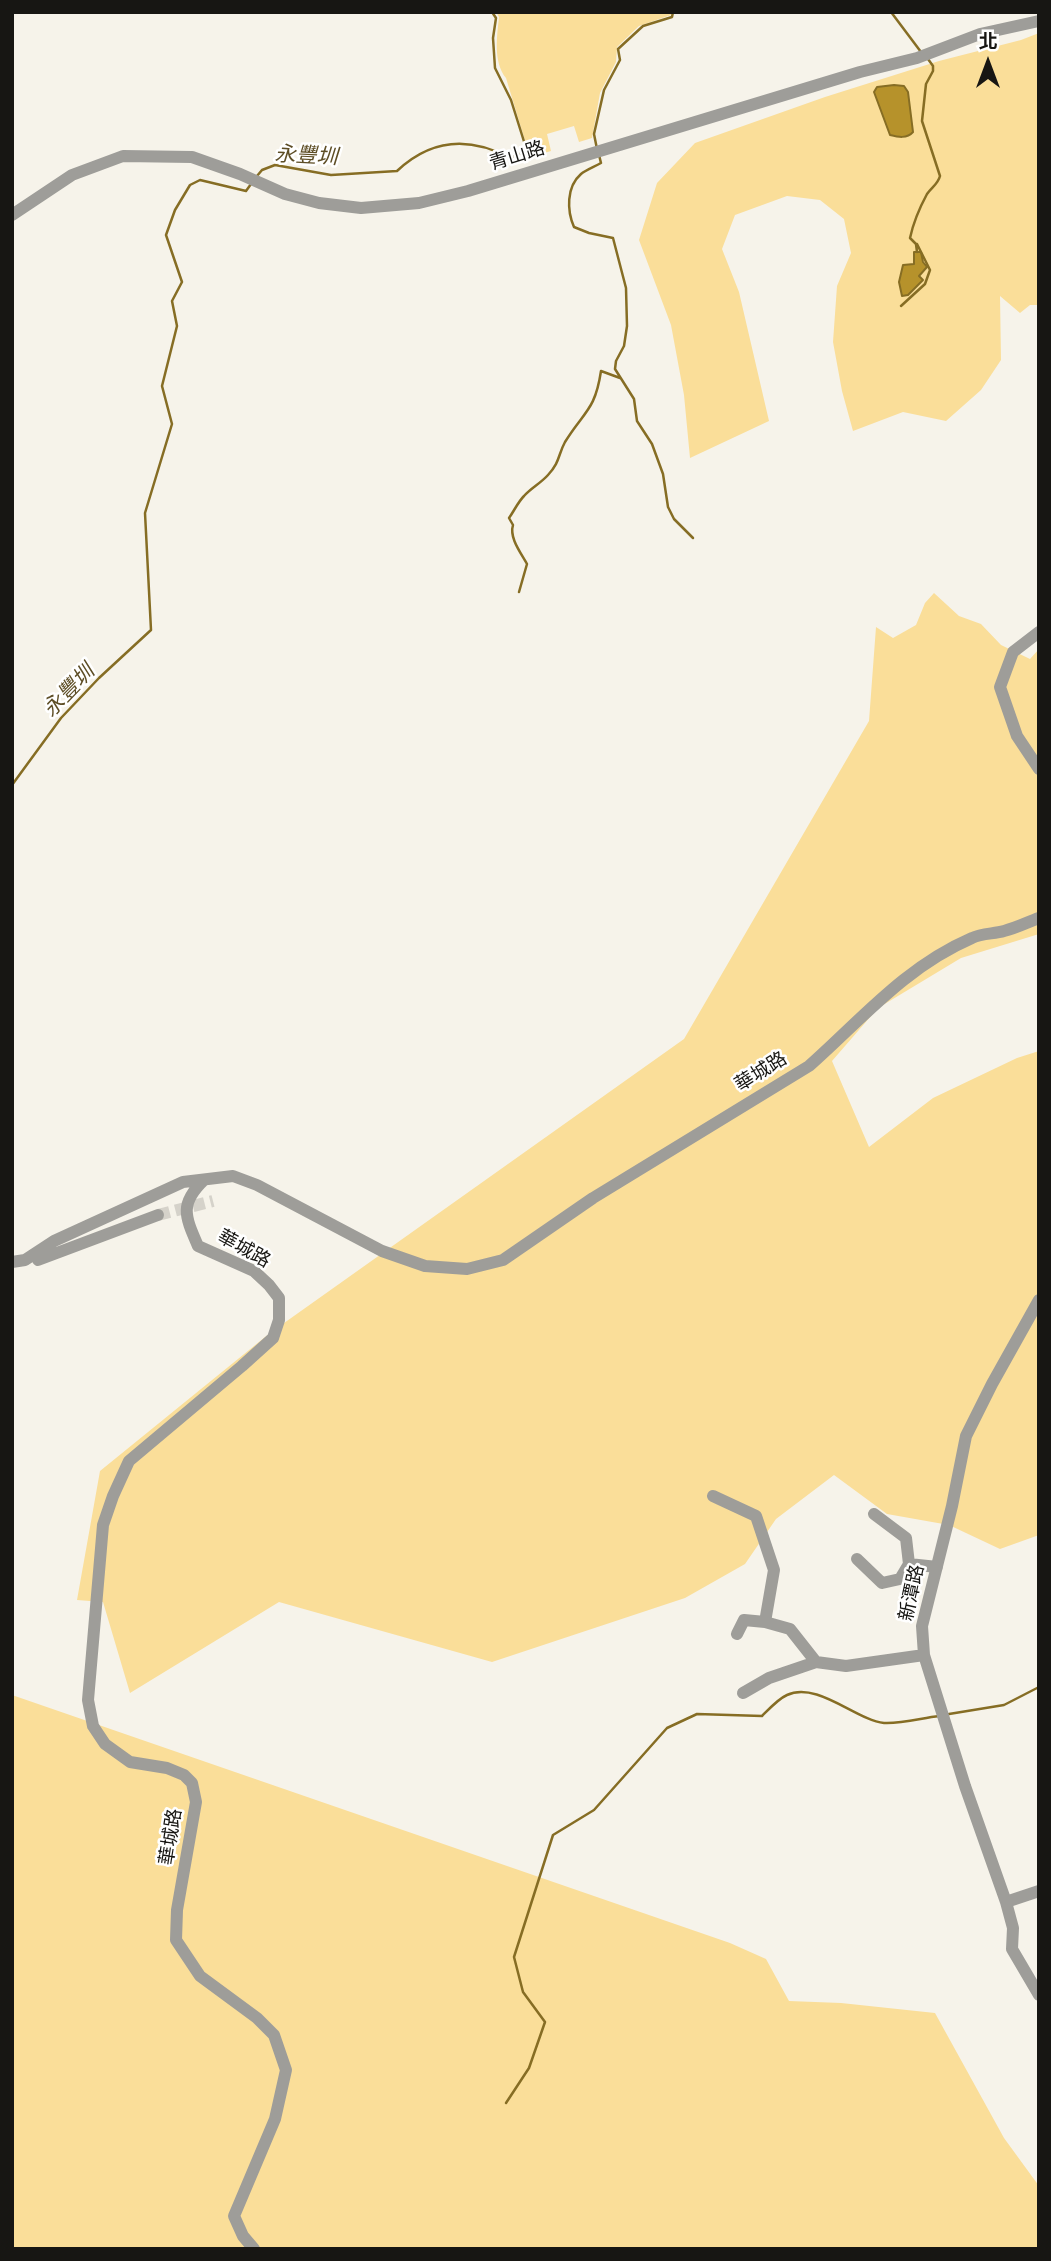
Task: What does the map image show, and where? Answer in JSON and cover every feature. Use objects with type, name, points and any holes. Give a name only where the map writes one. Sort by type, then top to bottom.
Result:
[{"type":"street","name":"青山路","points":[[12,215],[72,174],[123,156],[192,158],[240,174],[285,194],[319,204],[360,208],[419,203],[468,191],[848,75],[917,58],[980,34],[1039,21]]},
{"type":"street","points":[[1039,632],[1013,652],[1000,687],[1017,736],[1039,769]]},
{"type":"street","name":"華城路","points":[[254,2249],[243,2236],[234,2216],[275,2119],[286,2070],[274,2035],[257,2018],[200,1976],[176,1940],[177,1910],[196,1802],[192,1783],[184,1774],[167,1768],[130,1762],[105,1744],[93,1726],[88,1700],[103,1525],[129,1461],[273,1338],[279,1320],[279,1298],[269,1285],[254,1272],[198,1246],[188,1223],[187,1208],[191,1193],[204,1180],[233,1176],[257,1185],[352,1237],[425,1266],[467,1269],[503,1260],[593,1198],[808,1066],[838,1041],[876,1002],[919,967],[974,937],[1005,931],[1039,918]]},
{"type":"street","points":[[25,1261],[54,1241],[183,1182],[204,1180]]},
{"type":"street","points":[[25,1261],[158,1215]]},
{"type":"street","name":"新潭路","points":[[1039,1300],[966,1436],[952,1506],[922,1626],[923,1655],[1006,1902],[1013,1928],[1012,1949],[1039,1995]]},
{"type":"street","points":[[713,1496],[756,1516],[774,1570],[765,1622]]},
{"type":"street","points":[[857,1559],[882,1583],[900,1579],[909,1564],[906,1538],[874,1514]]},
{"type":"street","points":[[909,1564],[937,1567]]},
{"type":"street","points":[[737,1634],[744,1620],[790,1629],[816,1662]]},
{"type":"street","points":[[743,1693],[769,1678],[816,1662],[846,1666],[923,1655]]},
{"type":"street","points":[[1006,1902],[1039,1891]]},
{"type":"shaded area","points":[[496,12],[672,12],[671,15],[639,26],[617,47],[616,62],[600,93],[592,138],[579,142],[574,126],[547,134],[551,151],[530,157],[506,78],[499,64],[499,17]]},
{"type":"shaded area","points":[[1039,33],[1039,305],[1030,305],[1020,313],[1000,296],[1001,360],[981,390],[946,421],[903,412],[853,431],[833,342],[837,286],[851,253],[844,219],[820,200],[787,196],[735,215],[722,249],[739,292],[769,421],[690,458],[684,395],[671,325],[639,240],[657,183],[695,143],[825,97]]},
{"type":"shaded area","points":[[904,86],[908,92],[913,132],[905,137],[890,135],[874,92],[877,87]]},
{"type":"shaded area","points":[[914,252],[921,252],[927,267],[919,276],[923,280],[908,295],[902,296],[899,282],[903,265],[914,264]]},
{"type":"shaded area","points":[[934,593],[959,616],[981,624],[1001,645],[1030,659],[1039,649],[1039,934],[961,958],[878,1008],[832,1061],[869,1147],[933,1098],[1017,1058],[1039,1051],[1039,1535],[1000,1549],[949,1525],[887,1514],[834,1475],[776,1519],[745,1564],[685,1598],[492,1662],[279,1602],[130,1693],[103,1602],[77,1600],[100,1471],[270,1333],[684,1039],[869,721],[876,627],[893,638],[916,625],[925,603]]},
{"type":"shaded area","points":[[12,1695],[730,1943],[766,1959],[789,2001],[841,2003],[935,2013],[1004,2138],[1039,2186],[1039,2249],[12,2249]]},
{"type":"waterway","name":"永豐圳","points":[[257,176],[262,170],[275,165],[331,175],[397,171],[423,152],[451,144],[480,146],[510,158],[527,151],[511,100],[495,68],[493,38],[496,18],[492,12]]},
{"type":"waterway","points":[[597,149],[594,134],[604,90],[620,60],[618,49],[643,26],[672,17],[673,12]]},
{"type":"waterway","points":[[891,12],[921,52]]},
{"type":"waterway","points":[[917,252],[916,244],[910,238],[913,227],[927,194],[940,176],[922,121],[926,84],[933,71],[928,59]]},
{"type":"waterway","points":[[599,155],[601,163],[581,174],[570,192],[572,221],[574,227],[613,238],[626,288],[627,326],[624,346],[615,369],[634,399],[637,421],[652,444],[663,474],[668,507],[674,519],[693,538]]},
{"type":"waterway","name":"永豐圳","points":[[12,785],[61,718],[151,630],[145,513],[172,424],[162,386],[177,326],[172,301],[182,282],[166,235],[175,210],[190,185],[200,180],[246,191],[251,184]]},
{"type":"waterway","points":[[901,306],[925,284],[930,270],[917,244]]},
{"type":"waterway","points":[[519,592],[527,564],[514,540],[513,525],[509,518],[522,498],[555,466],[565,442],[596,395],[601,371],[620,378]]},
{"type":"waterway","points":[[949,1714],[1004,1705],[1039,1687]]},
{"type":"waterway","points":[[506,2103],[529,2068],[545,2022],[523,1992],[514,1957],[553,1835],[594,1810],[667,1728],[697,1714],[762,1716],[787,1695],[799,1692],[823,1697],[884,1723],[939,1716]]},
{"type":"tunnel","points":[[158,1215],[213,1201]]}]
